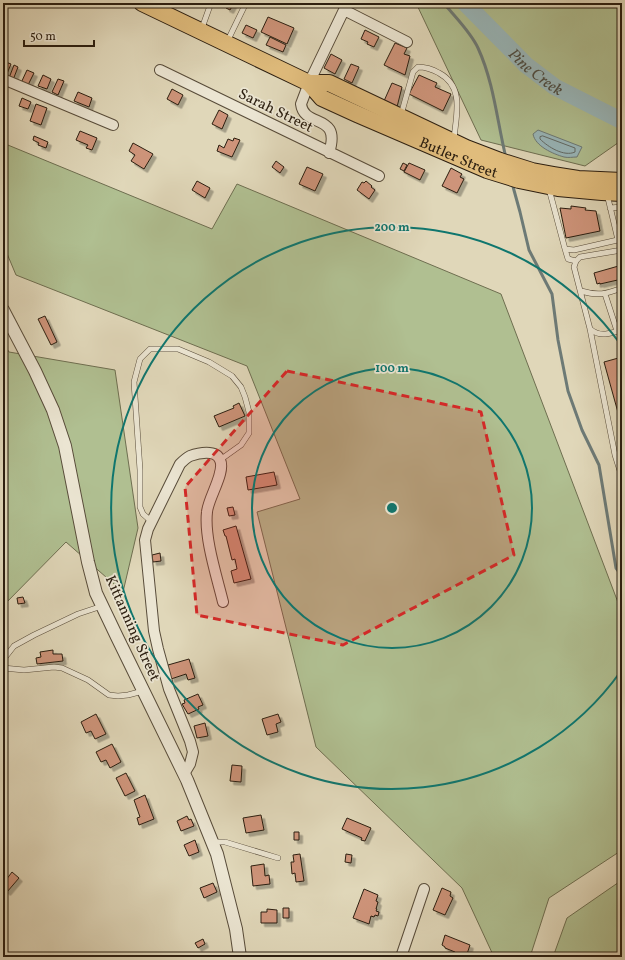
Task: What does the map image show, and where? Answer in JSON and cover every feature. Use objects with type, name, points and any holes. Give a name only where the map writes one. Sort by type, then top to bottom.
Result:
[{"type":"highway","name":"Butler Street","points":[[142,3],[309,83],[322,98],[357,114],[485,163],[538,180],[581,191],[614,193]]},
{"type":"highway","name":"Butler Street","points":[[309,83],[329,83],[454,142],[485,163]]},
{"type":"highway","name":"Butler Street","points":[[538,180],[578,179],[622,181]]},
{"type":"street","points":[[329,152],[332,139],[330,130],[326,125],[305,114],[302,107],[302,98],[344,10],[407,42]]},
{"type":"street","name":"Sarah Street","points":[[160,70],[379,176]]},
{"type":"street","points":[[3,79],[113,125]]},
{"type":"street","name":"Kittanning Street","points":[[3,310],[35,371],[53,410],[65,446],[88,562],[96,593],[184,774],[217,854],[236,929],[240,957]]},
{"type":"street","points":[[184,774],[193,752],[169,689],[154,631],[145,540],[151,521],[180,464],[189,457],[199,454],[210,453],[216,455],[220,460],[221,469],[207,510],[206,521],[212,558],[224,602]]},
{"type":"street","points":[[401,957],[424,889]]},
{"type":"lane","points":[[201,31],[211,3]]},
{"type":"lane","points":[[227,43],[246,3]]},
{"type":"lane","points":[[400,117],[413,72],[418,67],[425,67],[433,70],[448,78],[453,85],[457,102],[454,142]]},
{"type":"lane","points":[[538,180],[568,259],[576,262]]},
{"type":"lane","points":[[564,249],[574,250],[620,240],[610,208],[614,193]]},
{"type":"lane","points":[[610,208],[622,207]]},
{"type":"lane","points":[[622,250],[580,258],[574,267],[590,329],[615,455],[622,477]]},
{"type":"lane","points":[[581,291],[593,294],[605,294],[622,288]]},
{"type":"lane","points":[[590,329],[596,334],[620,330],[605,294]]},
{"type":"lane","points":[[151,521],[143,514],[140,508],[140,470],[134,382],[140,360],[150,349],[178,349],[209,362],[232,376],[241,387],[249,412],[248,433],[242,445],[220,460]]},
{"type":"lane","points":[[3,660],[14,646],[27,638],[78,614],[102,606]]},
{"type":"lane","points":[[3,668],[24,670],[54,667],[62,668],[88,680],[109,694],[118,696],[143,691]]},
{"type":"lane","points":[[212,842],[225,842],[278,858]]},
{"type":"highlighted area","points":[[287,371],[481,412],[514,555],[343,645],[197,615],[185,487]]},
{"type":"green space","points":[[416,3],[622,3],[622,140],[585,166],[481,140]]},
{"type":"green space","points":[[3,143],[212,229],[237,184],[501,294],[622,613],[622,850],[549,898],[530,957],[494,957],[462,888],[316,747],[257,512],[300,499],[247,366],[16,275],[3,244]]},
{"type":"green space","points":[[3,342],[9,352],[115,370],[138,528],[123,592],[66,542],[3,606]]},
{"type":"green space","points":[[622,880],[622,957],[553,957],[567,918]]},
{"type":"water","points":[[538,130],[582,147],[577,157],[564,157],[545,149],[534,138],[533,134]]},
{"type":"building","points":[[228,3],[234,3],[230,10],[226,8]]},
{"type":"building","points":[[268,17],[294,28],[287,44],[261,32]]},
{"type":"building","points":[[246,25],[257,30],[253,38],[242,33]]},
{"type":"building","points":[[365,30],[379,37],[374,47],[361,39]]},
{"type":"building","points":[[270,37],[286,45],[283,52],[266,45]]},
{"type":"building","points":[[395,43],[407,48],[404,54],[410,56],[405,75],[384,65]]},
{"type":"building","points":[[331,54],[342,60],[335,74],[324,68]]},
{"type":"building","points":[[3,61],[11,64],[6,76],[3,75]]},
{"type":"building","points":[[351,64],[359,67],[352,83],[344,79]]},
{"type":"building","points":[[14,65],[18,67],[13,80],[9,78]]},
{"type":"building","points":[[27,70],[34,73],[28,85],[21,83]]},
{"type":"building","points":[[43,75],[51,79],[47,89],[38,86]]},
{"type":"building","points":[[419,75],[437,83],[435,87],[451,94],[443,111],[409,94]]},
{"type":"building","points":[[58,79],[64,81],[58,95],[52,92]]},
{"type":"building","points":[[392,83],[402,87],[397,107],[384,101]]},
{"type":"building","points":[[172,89],[183,95],[178,105],[167,99]]},
{"type":"building","points":[[78,92],[92,98],[89,107],[74,101]]},
{"type":"building","points":[[22,98],[31,102],[28,109],[19,106]]},
{"type":"building","points":[[36,104],[47,108],[41,125],[30,121]]},
{"type":"building","points":[[219,110],[228,115],[222,129],[212,124]]},
{"type":"building","points":[[80,131],[97,138],[92,150],[86,148],[88,145],[76,140]]},
{"type":"building","points":[[34,136],[48,142],[46,148],[38,145],[39,143],[33,140]]},
{"type":"building","points":[[234,138],[240,140],[232,157],[217,151],[219,145],[224,148],[228,139],[233,141]]},
{"type":"building","points":[[133,143],[153,154],[144,169],[131,161],[135,155],[129,151]]},
{"type":"building","points":[[276,161],[284,167],[280,173],[272,167]]},
{"type":"building","points":[[403,163],[407,165],[404,171],[400,169]]},
{"type":"building","points":[[409,163],[425,170],[420,180],[404,172]]},
{"type":"building","points":[[307,167],[323,174],[315,191],[299,184]]},
{"type":"building","points":[[451,168],[462,174],[460,177],[464,179],[457,193],[442,186]]},
{"type":"building","points":[[197,181],[210,188],[205,198],[192,190]]},
{"type":"building","points":[[366,181],[375,190],[369,199],[357,190],[362,182],[364,183]]},
{"type":"building","points":[[571,206],[596,211],[600,231],[566,238],[560,208],[571,209]]},
{"type":"building","points":[[622,265],[622,279],[597,284],[594,273]]},
{"type":"building","points":[[45,316],[57,342],[51,345],[38,319]]},
{"type":"building","points":[[622,357],[622,427],[604,362]]},
{"type":"building","points":[[239,403],[245,416],[219,427],[214,416],[234,408],[233,406]]},
{"type":"building","points":[[274,472],[277,485],[248,490],[246,477]]},
{"type":"building","points":[[233,507],[235,515],[229,516],[227,508]]},
{"type":"building","points":[[236,526],[251,579],[234,583],[231,571],[237,569],[235,559],[232,560],[223,530]]},
{"type":"building","points":[[160,553],[161,561],[153,562],[152,555]]},
{"type":"building","points":[[23,597],[25,603],[18,604],[17,598]]},
{"type":"building","points":[[53,650],[53,654],[62,654],[63,661],[37,664],[36,658],[41,657],[40,652]]},
{"type":"building","points":[[189,659],[195,678],[188,680],[186,674],[171,679],[168,665]]},
{"type":"building","points":[[198,694],[203,705],[198,707],[199,709],[188,714],[182,704],[185,703],[184,700]]},
{"type":"building","points":[[96,714],[106,734],[95,739],[91,731],[86,733],[81,722]]},
{"type":"building","points":[[278,714],[281,722],[276,724],[278,732],[267,735],[262,719]]},
{"type":"building","points":[[205,723],[208,736],[197,738],[194,726]]},
{"type":"building","points":[[112,744],[121,762],[110,768],[106,760],[101,762],[96,752]]},
{"type":"building","points":[[232,765],[242,766],[241,782],[230,781]]},
{"type":"building","points":[[126,773],[135,791],[125,796],[116,778]]},
{"type":"building","points":[[145,795],[154,819],[139,825],[137,818],[140,817],[134,800]]},
{"type":"building","points":[[261,815],[264,830],[246,833],[243,818]]},
{"type":"building","points":[[187,816],[189,820],[191,819],[194,826],[181,831],[177,821]]},
{"type":"building","points":[[347,818],[371,828],[365,841],[361,840],[362,838],[342,829]]},
{"type":"building","points":[[294,832],[299,832],[299,840],[294,840]]},
{"type":"building","points":[[195,840],[199,852],[189,856],[184,845]]},
{"type":"building","points":[[300,854],[304,881],[296,882],[295,873],[292,874],[291,862],[294,862],[293,855]]},
{"type":"building","points":[[346,854],[352,855],[351,863],[345,862]]},
{"type":"building","points":[[264,864],[265,876],[269,875],[270,884],[253,886],[251,866]]},
{"type":"building","points":[[12,872],[19,878],[7,892],[3,889],[3,884]]},
{"type":"building","points":[[213,883],[217,892],[204,898],[200,888]]},
{"type":"building","points":[[442,888],[451,892],[450,896],[453,898],[445,915],[433,910]]},
{"type":"building","points":[[364,889],[378,895],[376,901],[378,902],[376,911],[379,912],[378,916],[371,916],[369,924],[353,918]]},
{"type":"building","points":[[283,908],[289,908],[289,918],[283,918]]},
{"type":"building","points":[[267,909],[277,910],[277,923],[261,923],[261,912],[267,912]]},
{"type":"building","points":[[445,935],[470,945],[466,957],[453,957],[455,952],[445,948],[442,945]]},
{"type":"building","points":[[203,939],[205,944],[198,948],[195,943]]},
{"type":"waterway","points":[[445,3],[472,37],[478,48],[492,88],[506,158]]},
{"type":"waterway","name":"Pine Creek","points":[[465,3],[526,65],[555,87],[622,121]]},
{"type":"waterway","points":[[512,183],[529,250],[552,294],[558,340],[568,391],[582,430],[599,465],[616,568],[622,576]]}]
